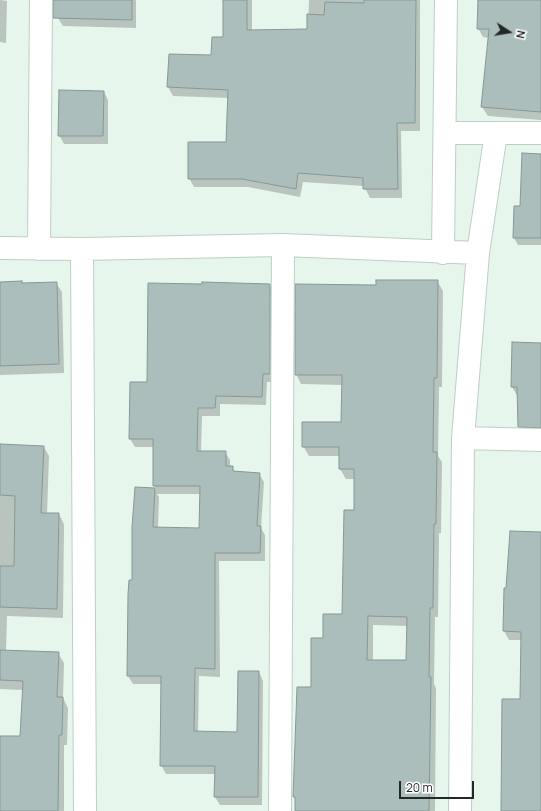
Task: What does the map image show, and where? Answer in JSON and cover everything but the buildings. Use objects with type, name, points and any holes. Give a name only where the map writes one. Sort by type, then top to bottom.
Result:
[{"type":"street","points":[[40,249],[41,0]]},
{"type":"street","points":[[443,253],[446,0]]},
{"type":"street","points":[[445,133],[541,133]]},
{"type":"street","points":[[460,811],[463,438],[478,253],[496,133]]},
{"type":"street","points":[[0,248],[82,249],[283,245],[443,253],[478,253]]},
{"type":"street","points":[[280,811],[283,245]]},
{"type":"street","points":[[82,249],[85,811]]},
{"type":"street","points":[[463,438],[541,440]]}]
